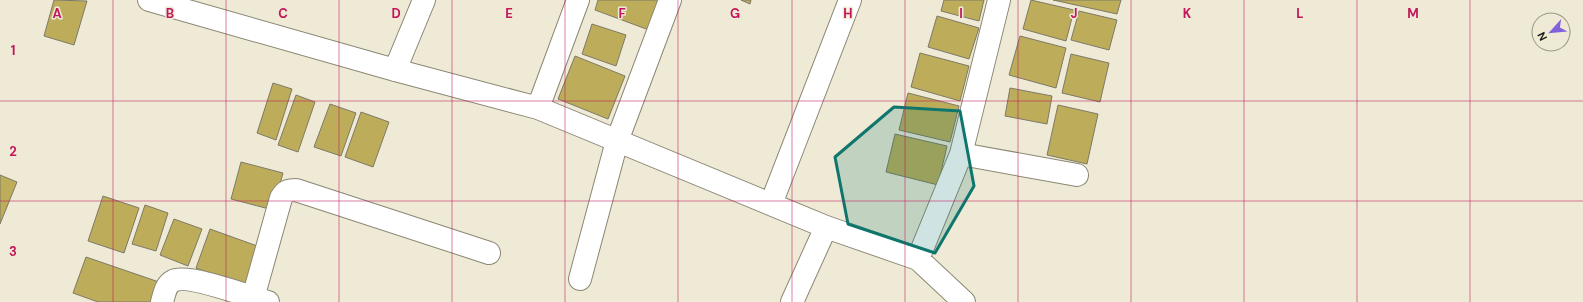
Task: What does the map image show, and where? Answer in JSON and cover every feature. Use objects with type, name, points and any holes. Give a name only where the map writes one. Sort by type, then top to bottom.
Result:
[{"type":"street","points":[[149,0],[395,70],[538,108],[826,227],[918,259],[964,302]]},
{"type":"street","points":[[395,70],[424,0]]},
{"type":"street","points":[[538,108],[578,0]]},
{"type":"street","points":[[580,279],[617,141],[670,0]]},
{"type":"street","points":[[771,204],[850,0]]},
{"type":"street","points":[[918,259],[960,154],[999,0]]},
{"type":"street","points":[[960,154],[1077,175]]},
{"type":"street","points":[[162,302],[166,288],[172,281],[182,279],[196,280],[261,300],[281,198],[284,193],[289,190],[296,190],[489,253]]},
{"type":"street","points":[[792,302],[826,227]]},
{"type":"highlighted area","points":[[894,107],[960,111],[974,186],[935,253],[848,224],[835,157]]},
{"type":"building","points":[[54,0],[87,1],[74,45],[44,36]]},
{"type":"building","points":[[598,0],[660,1],[649,30],[595,10]]},
{"type":"building","points":[[741,0],[751,0],[750,4]]},
{"type":"building","points":[[944,0],[984,0],[979,21],[941,11]]},
{"type":"building","points":[[1031,0],[1074,10],[1066,41],[1023,29]]},
{"type":"building","points":[[1053,0],[1121,0],[1117,14]]},
{"type":"building","points":[[1079,11],[1117,20],[1109,50],[1071,40]]},
{"type":"building","points":[[937,16],[979,28],[969,59],[928,47]]},
{"type":"building","points":[[592,24],[626,35],[616,66],[582,54]]},
{"type":"building","points":[[1020,36],[1066,48],[1056,88],[1009,75]]},
{"type":"building","points":[[920,53],[969,66],[960,101],[911,87]]},
{"type":"building","points":[[1071,54],[1109,63],[1100,102],[1062,93]]},
{"type":"building","points":[[575,56],[625,76],[608,119],[558,99]]},
{"type":"building","points":[[273,83],[292,89],[276,140],[257,133]]},
{"type":"building","points":[[1010,88],[1052,96],[1047,124],[1005,116]]},
{"type":"building","points":[[908,93],[959,106],[950,142],[899,130]]},
{"type":"building","points":[[296,95],[315,102],[298,152],[278,145]]},
{"type":"building","points":[[330,104],[356,113],[341,156],[314,147]]},
{"type":"building","points":[[1058,105],[1098,114],[1087,164],[1047,155]]},
{"type":"building","points":[[361,112],[389,122],[373,167],[345,157]]},
{"type":"building","points":[[895,134],[947,146],[938,185],[886,172]]},
{"type":"building","points":[[241,162],[283,173],[273,210],[231,199]]},
{"type":"building","points":[[0,175],[17,182],[0,224]]},
{"type":"building","points":[[103,196],[139,208],[124,253],[88,241]]},
{"type":"building","points":[[145,205],[168,213],[156,251],[132,244]]},
{"type":"building","points":[[174,219],[202,229],[188,266],[160,255]]},
{"type":"building","points":[[210,229],[260,247],[246,287],[196,268]]},
{"type":"building","points":[[86,257],[159,282],[152,302],[98,302],[73,293]]}]
